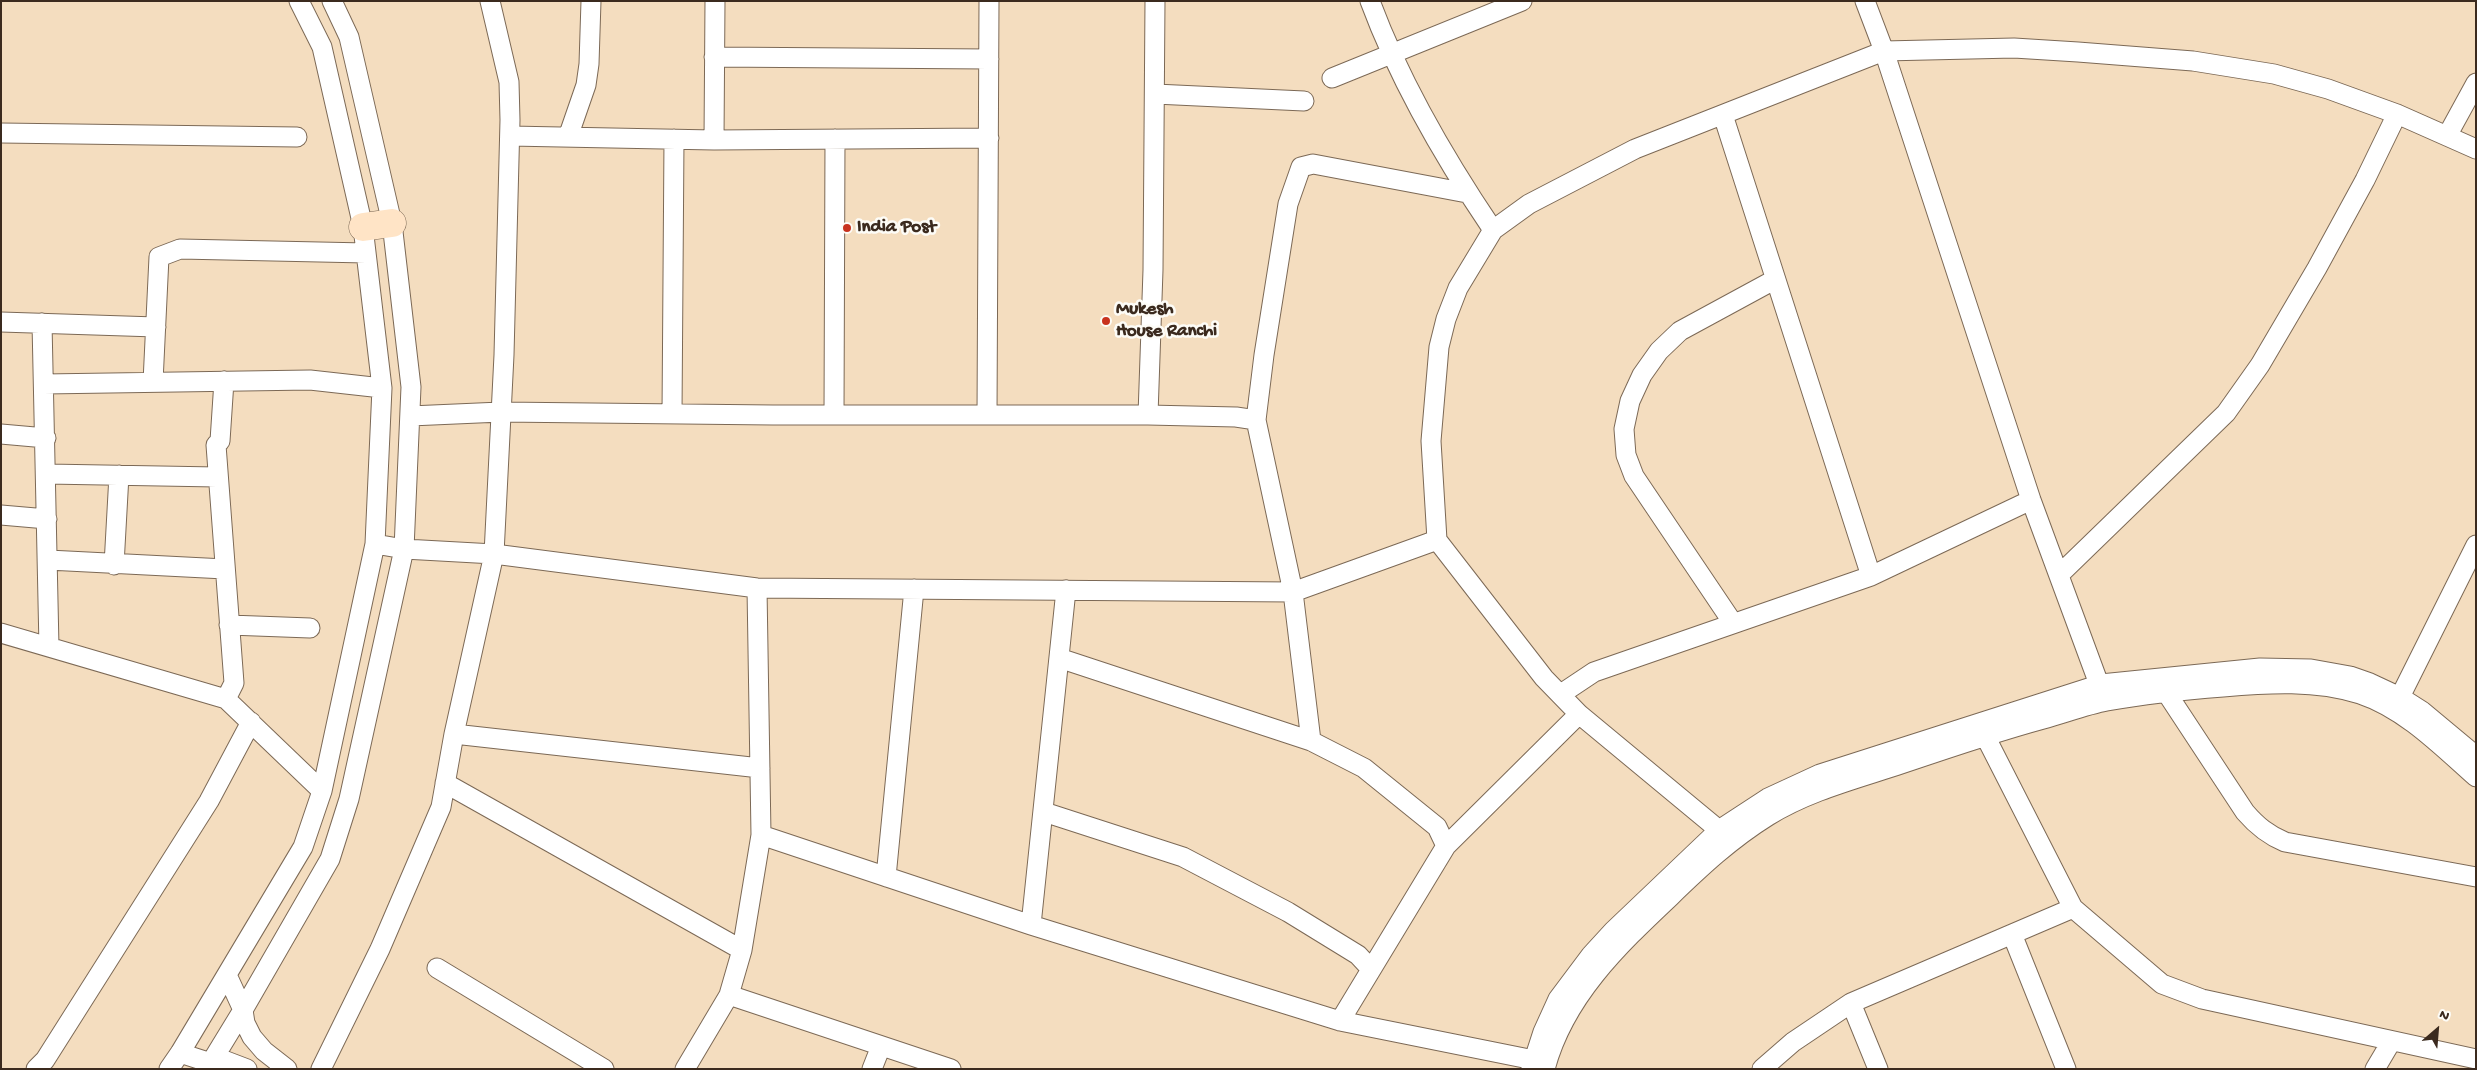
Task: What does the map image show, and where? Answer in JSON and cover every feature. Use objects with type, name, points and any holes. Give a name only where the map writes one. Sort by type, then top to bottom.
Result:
[{"type":"street","points":[[169,1069],[303,847],[322,791],[375,544],[382,388],[365,240],[322,47],[300,1]]},
{"type":"street","points":[[209,1066],[330,859],[350,799],[404,549],[411,387],[392,223],[349,37],[332,1]]},
{"type":"street","points":[[321,1069],[384,940],[441,807],[454,734],[494,554],[501,412],[510,136],[509,82],[490,1]]},
{"type":"street","points":[[568,137],[586,85],[589,64],[591,1]]},
{"type":"street","points":[[714,140],[715,1]]},
{"type":"street","points":[[987,415],[989,1]]},
{"type":"street","points":[[1148,415],[1153,270],[1155,1]]},
{"type":"street","points":[[1370,1],[1391,54],[1467,193],[1493,230]]},
{"type":"street","points":[[1332,78],[1522,1]]},
{"type":"street","points":[[1865,1],[1884,51],[2031,500],[2103,693]]},
{"type":"street","points":[[1724,836],[1579,714],[1544,678],[1437,540],[1432,442],[1439,347],[1446,319],[1458,288],[1493,230],[1529,204],[1635,149],[1884,51],[2014,48],[2136,55],[2193,61],[2274,74],[2300,80],[2397,114],[2476,149]]},
{"type":"street","points":[[714,57],[989,59]]},
{"type":"street","points":[[2447,136],[2476,84]]},
{"type":"street","points":[[1155,94],[1304,101]]},
{"type":"street","points":[[2060,574],[2226,413],[2260,365],[2317,268],[2365,180],[2397,114]]},
{"type":"street","points":[[1723,115],[1774,280],[1871,576]]},
{"type":"street","points":[[1,133],[297,137]]},
{"type":"street","points":[[510,136],[674,140],[989,138]]},
{"type":"street","points":[[672,414],[674,140]]},
{"type":"street","points":[[834,415],[835,140]]},
{"type":"street","points":[[1311,741],[1293,592],[1256,420],[1264,355],[1288,204],[1301,167],[1313,164],[1467,193]]},
{"type":"street","points":[[153,382],[159,257],[180,249],[365,240],[392,223]]},
{"type":"street","points":[[1733,623],[1634,476],[1626,455],[1624,428],[1630,401],[1642,375],[1666,344],[1680,331],[1774,280]]},
{"type":"street","points":[[1,322],[156,327]]},
{"type":"street","points":[[42,323],[47,474],[49,647]]},
{"type":"street","points":[[44,384],[310,380],[382,388]]},
{"type":"street","points":[[224,381],[220,441],[216,445],[234,683],[226,699]]},
{"type":"street","points":[[410,416],[501,412],[1148,415],[1236,417],[1256,420]]},
{"type":"street","points":[[1,434],[46,438]]},
{"type":"street","points":[[47,474],[217,477]]},
{"type":"street","points":[[114,565],[120,475]]},
{"type":"street","points":[[1561,694],[1594,672],[1871,576],[2031,500]]},
{"type":"street","points":[[1,515],[47,519]]},
{"type":"street","points":[[375,544],[404,549],[494,554],[757,588],[1293,592],[1437,540]]},
{"type":"street","points":[[2400,697],[2476,545]]},
{"type":"street","points":[[48,560],[114,565],[224,569]]},
{"type":"street","points":[[685,1069],[729,995],[742,950],[761,835],[757,588]]},
{"type":"street","points":[[886,877],[914,589]]},
{"type":"street","points":[[1031,926],[1066,590]]},
{"type":"street","points":[[229,625],[310,628]]},
{"type":"street","points":[[1,633],[226,699],[322,791]]},
{"type":"street","points":[[1059,658],[1311,741],[1364,768],[1437,827],[1446,846]]},
{"type":"street","points":[[761,835],[1031,926],[1340,1021],[1539,1065],[1543,1032],[1558,999],[1591,955],[1613,931],[1768,798],[1820,774],[2103,693],[2164,685],[2260,668],[2311,669],[2350,676],[2370,682],[2400,697],[2444,728],[2476,756]]},
{"type":"street","points":[[2164,685],[2304,684],[2361,694],[2410,720],[2476,777]]},
{"type":"street","points":[[2164,685],[2245,812],[2272,837],[2285,842],[2476,877]]},
{"type":"street","points":[[1340,1021],[1446,846],[1579,714]]},
{"type":"street","points":[[36,1069],[45,1060],[209,801],[251,722]]},
{"type":"street","points":[[1981,729],[2073,908],[2162,984],[2202,999],[2391,1042],[2476,1059]]},
{"type":"street","points":[[454,734],[760,768]]},
{"type":"street","points":[[445,783],[742,950]]},
{"type":"street","points":[[1044,812],[1182,857],[1288,912],[1358,954],[1371,970]]},
{"type":"street","points":[[1762,1069],[1793,1042],[1851,1003],[2073,908]]},
{"type":"street","points":[[2012,934],[2066,1069]]},
{"type":"street","points":[[437,968],[604,1069]]},
{"type":"street","points":[[227,975],[243,1010],[245,1023],[252,1037],[264,1051],[286,1069]]},
{"type":"street","points":[[729,995],[951,1069]]},
{"type":"street","points":[[1851,1003],[1878,1069]]},
{"type":"street","points":[[2375,1069],[2391,1042]]},
{"type":"street","points":[[872,1069],[881,1046]]},
{"type":"street","points":[[180,1053],[209,1066],[226,1061],[247,1069]]},
{"type":"place","name":"India Post","points":[[847,228]]},
{"type":"place","name":"Mukesh House Ranchi","points":[[1106,321]]}]
